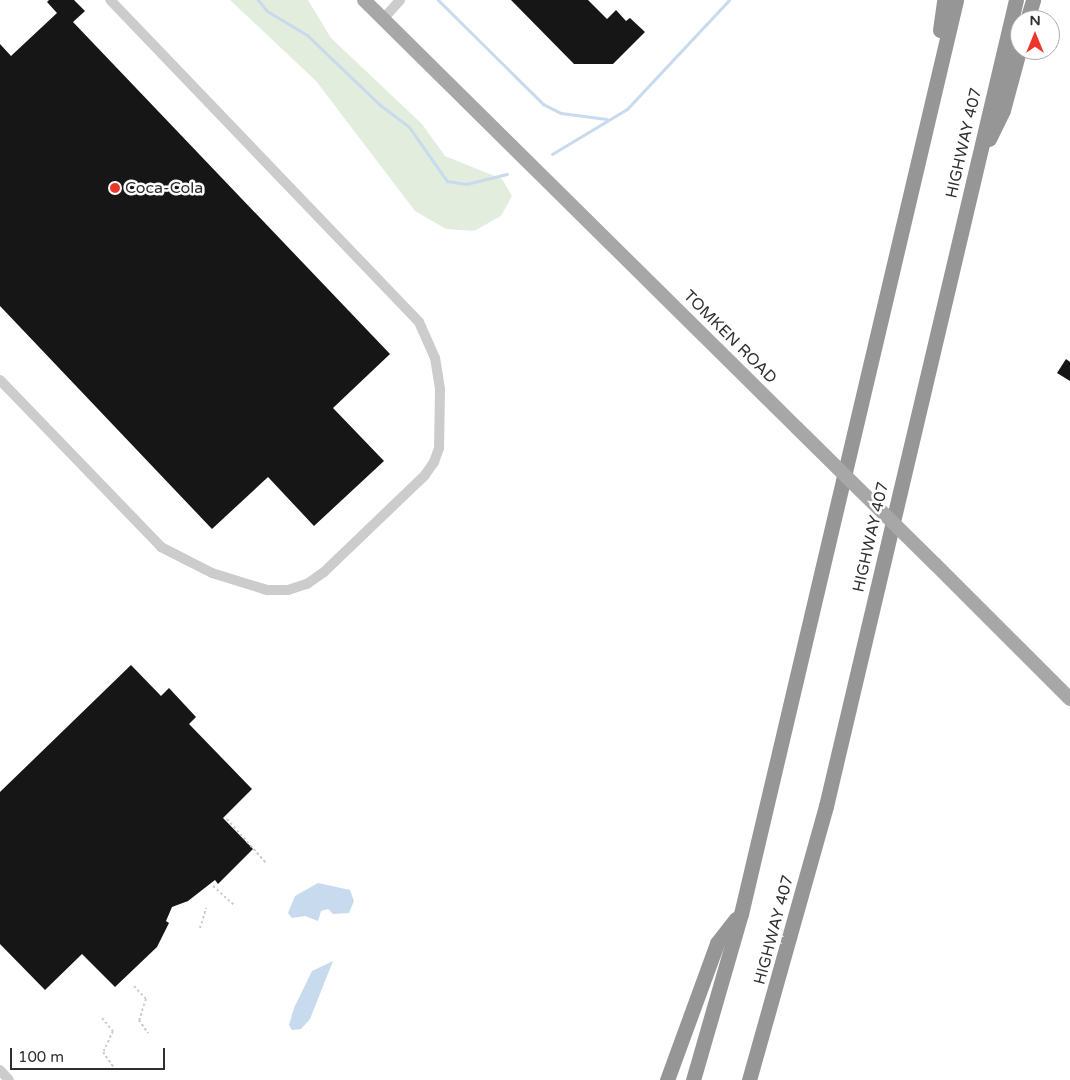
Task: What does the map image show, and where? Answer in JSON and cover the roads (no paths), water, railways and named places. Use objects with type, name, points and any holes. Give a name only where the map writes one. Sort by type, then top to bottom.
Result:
[{"type":"highway","points":[[928,116],[944,0]]},
{"type":"highway","points":[[693,1080],[740,914],[956,0]]},
{"type":"highway","name":"HIGHWAY 407","points":[[749,1080],[826,806],[1016,0]]},
{"type":"highway","points":[[977,165],[1003,110],[1016,60]]},
{"type":"highway","points":[[667,1080],[717,943],[740,914]]},
{"type":"main road","name":"TOMKEN ROAD","points":[[364,0],[1070,699]]},
{"type":"street","points":[[0,380],[161,547],[212,573],[267,590],[294,588],[324,572],[425,475],[439,448],[440,389],[435,358],[419,322],[110,0]]},
{"type":"street","points":[[384,18],[400,0]]},
{"type":"street","points":[[0,1070],[9,1080]]},
{"type":"water","points":[[318,883],[350,890],[354,901],[349,913],[333,914],[328,909],[321,911],[318,921],[305,916],[292,918],[288,913],[295,896]]},
{"type":"water","points":[[333,961],[310,1019],[301,1029],[292,1030],[289,1025],[294,1008],[312,971]]},
{"type":"waterway","points":[[258,0],[267,11],[307,35],[380,105],[409,127],[447,181],[466,184],[507,174]]},
{"type":"waterway","points":[[438,0],[543,104],[561,113],[607,119]]},
{"type":"waterway","points":[[552,154],[627,109],[729,0]]},
{"type":"place","name":"Coca-Cola","points":[[115,188]]}]
